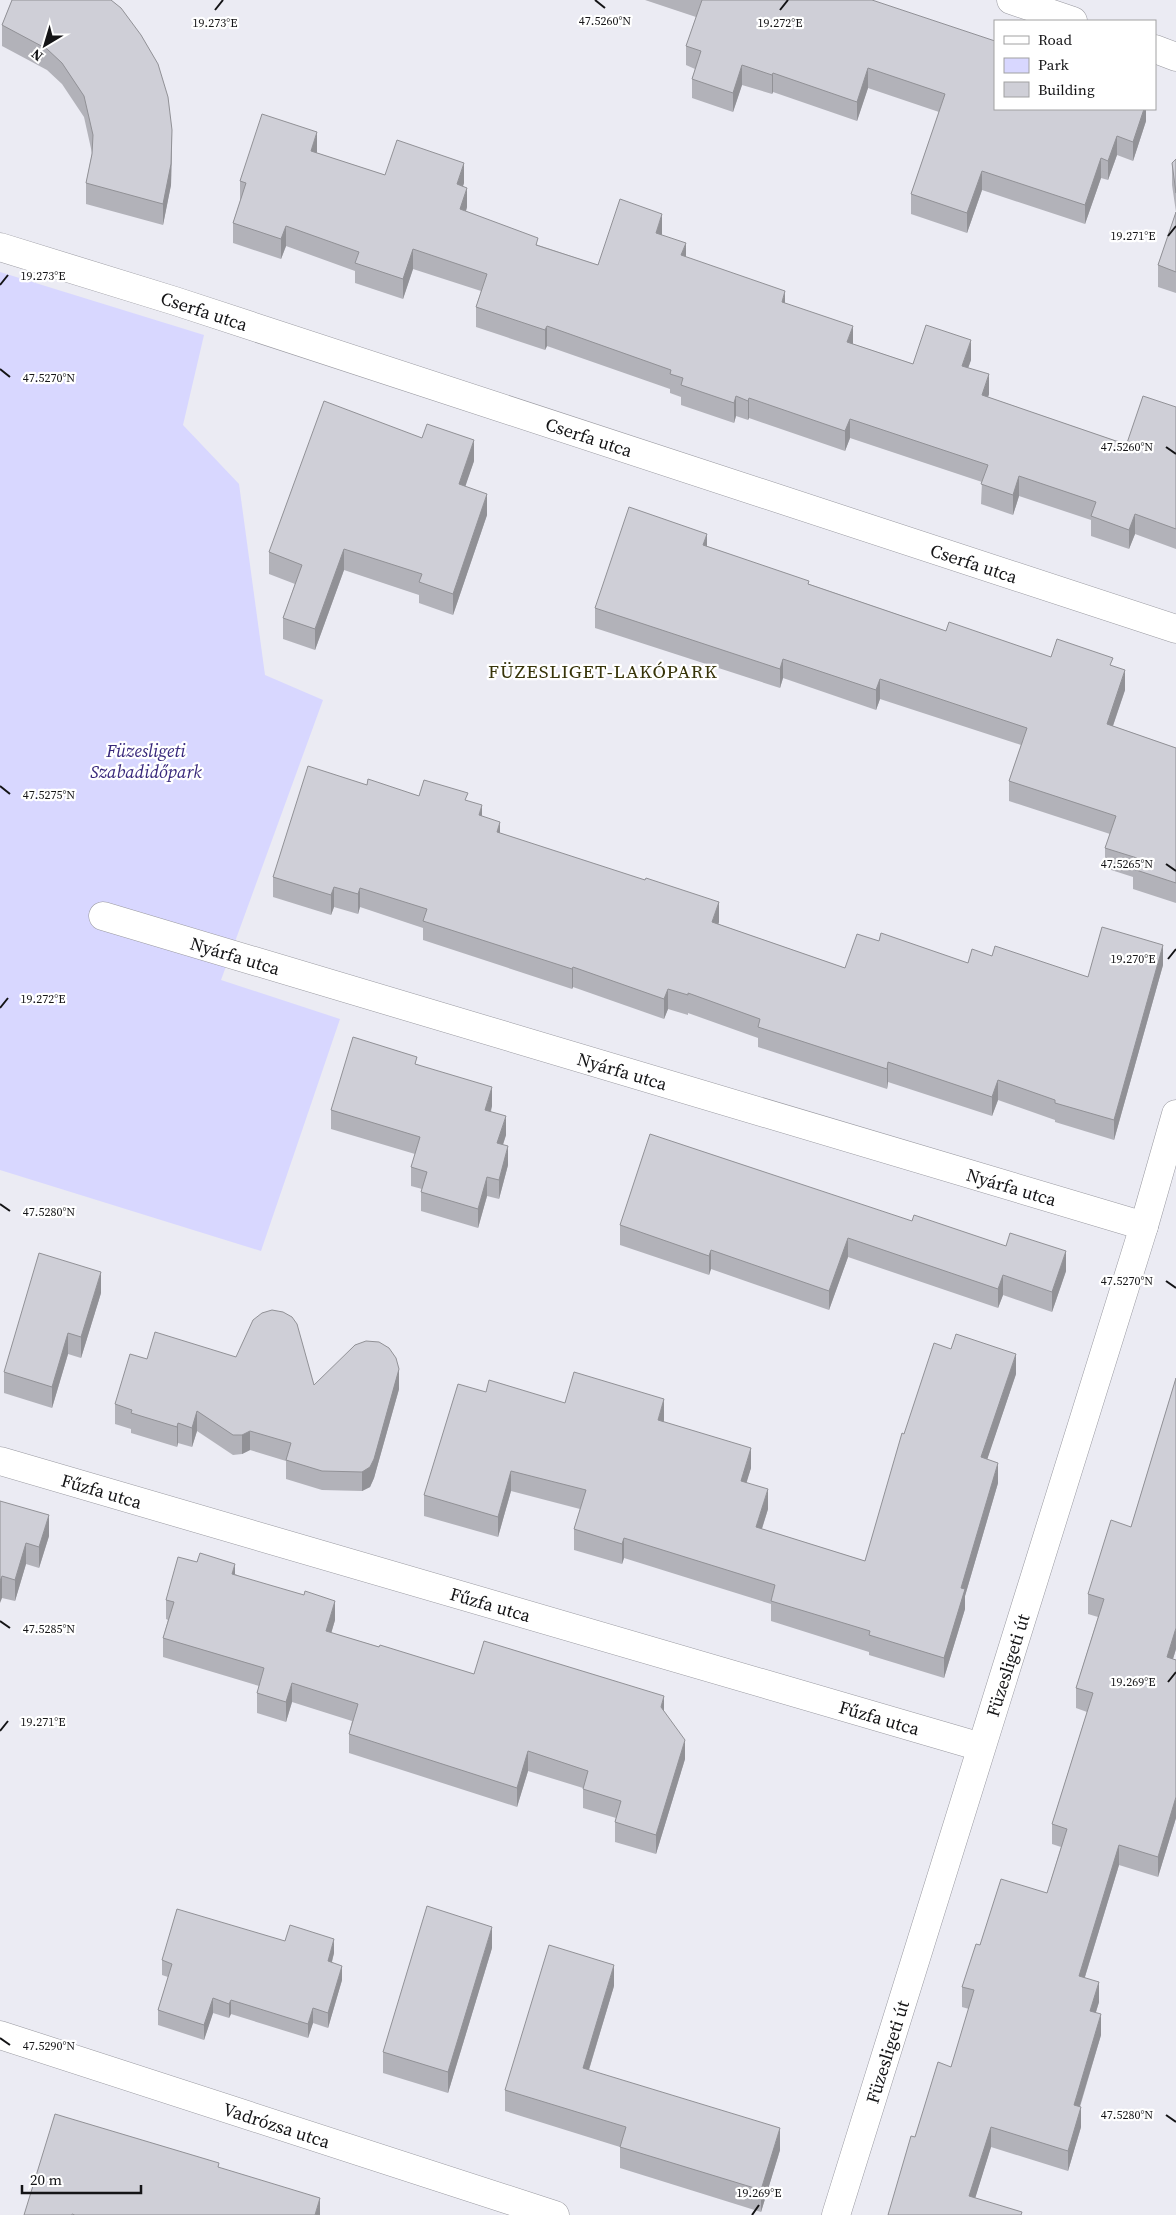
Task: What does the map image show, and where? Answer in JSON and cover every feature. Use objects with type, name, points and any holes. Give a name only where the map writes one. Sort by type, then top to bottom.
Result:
[{"type":"street","points":[[1011,0],[1070,20]]},
{"type":"street","points":[[1156,49],[1176,57]]},
{"type":"street","name":"Cserfa utca","points":[[0,247],[175,301],[1176,629]]},
{"type":"street","name":"Nyárfa utca","points":[[102,916],[1144,1226]]},
{"type":"street","name":"Füzesligeti út","points":[[836,2215],[1144,1226],[1176,1114]]},
{"type":"street","name":"Fűzfa utca","points":[[0,1461],[981,1746]]},
{"type":"street","name":"Vadrózsa utca","points":[[0,2035],[554,2215]]},
{"type":"green space","name":"Füzesligeti Szabadidőpark","points":[[0,272],[204,335],[183,425],[239,484],[265,675],[323,700],[221,980],[340,1019],[261,1251],[0,1170]]},
{"type":"building","points":[[12,0],[111,0],[121,8],[141,35],[158,64],[168,97],[172,130],[171,164],[163,204],[86,183],[92,154],[93,135],[84,96],[62,63],[47,49],[2,25]]},
{"type":"building","points":[[702,0],[872,0],[994,41],[994,110],[1144,110],[1133,142],[1117,136],[1108,161],[1101,158],[1085,205],[982,171],[967,213],[911,194],[945,94],[868,68],[857,102],[773,73],[772,75],[742,65],[733,93],[692,79],[701,51],[686,46]]},
{"type":"building","points":[[262,114],[317,132],[311,151],[385,175],[397,140],[464,163],[457,184],[467,188],[460,209],[538,238],[536,245],[598,265],[620,199],[662,214],[656,233],[686,243],[681,255],[785,291],[782,302],[853,326],[847,342],[913,364],[926,325],[971,340],[962,366],[989,374],[982,395],[1116,441],[1127,443],[1143,396],[1176,407],[1176,529],[1135,514],[1129,530],[1091,516],[1096,502],[1019,476],[1013,495],[981,484],[988,465],[850,419],[845,431],[749,398],[748,401],[736,396],[734,403],[681,385],[683,378],[670,374],[671,370],[547,326],[545,330],[476,307],[487,274],[413,249],[403,279],[355,263],[359,252],[286,226],[281,239],[233,223],[246,183],[240,181]]},
{"type":"building","points":[[1176,159],[1176,193],[1172,163]]},
{"type":"building","points":[[1176,212],[1176,272],[1158,265]]},
{"type":"building","points":[[324,401],[422,438],[427,424],[474,440],[459,484],[487,494],[453,594],[419,582],[422,574],[344,549],[315,629],[283,618],[302,565],[269,552]]},
{"type":"building","points":[[629,507],[707,534],[703,545],[809,581],[808,584],[946,631],[949,622],[1051,657],[1057,639],[1113,658],[1110,665],[1125,670],[1107,724],[1176,748],[1176,883],[1133,869],[1137,858],[1105,848],[1116,816],[1009,781],[1027,728],[880,679],[876,690],[783,659],[780,669],[595,608]]},
{"type":"building","points":[[308,766],[367,785],[368,779],[419,796],[424,780],[468,793],[465,800],[482,805],[479,815],[500,822],[497,832],[719,902],[712,922],[845,968],[857,934],[879,941],[881,933],[968,963],[972,949],[992,956],[995,946],[1088,977],[1102,927],[1163,945],[1114,1120],[1055,1103],[1055,1100],[998,1080],[992,1097],[888,1062],[887,1069],[758,1027],[760,1019],[688,993],[688,995],[668,989],[664,999],[573,967],[572,969],[423,921],[427,909],[360,888],[358,894],[334,887],[331,895],[273,877]]},
{"type":"building","points":[[353,1037],[417,1057],[415,1064],[492,1087],[485,1110],[506,1116],[497,1143],[508,1146],[499,1180],[487,1177],[478,1209],[421,1192],[427,1172],[411,1167],[420,1137],[331,1110]]},
{"type":"building","points":[[650,1134],[912,1221],[914,1215],[1006,1246],[1010,1233],[1066,1251],[1052,1292],[1003,1275],[998,1289],[848,1238],[829,1291],[711,1250],[709,1256],[620,1225]]},
{"type":"building","points":[[39,1253],[101,1272],[81,1337],[68,1333],[52,1387],[4,1372]]},
{"type":"building","points":[[272,1310],[283,1312],[292,1317],[297,1324],[314,1385],[355,1345],[366,1341],[379,1342],[389,1348],[396,1358],[399,1369],[374,1459],[370,1467],[362,1472],[322,1471],[286,1460],[291,1443],[250,1431],[242,1435],[233,1435],[197,1411],[192,1428],[178,1423],[177,1427],[131,1413],[132,1410],[115,1404],[130,1354],[147,1359],[155,1332],[236,1357],[253,1320],[262,1313]]},
{"type":"building","points":[[956,1334],[1016,1354],[981,1457],[998,1463],[961,1588],[965,1589],[944,1658],[869,1635],[870,1631],[771,1601],[775,1585],[624,1538],[622,1544],[574,1529],[586,1490],[511,1471],[498,1517],[424,1495],[458,1384],[486,1392],[489,1380],[565,1403],[574,1372],[664,1399],[658,1420],[751,1448],[741,1481],[768,1489],[756,1527],[865,1561],[902,1433],[904,1434],[934,1343],[951,1349]]},
{"type":"building","points":[[1176,1378],[1176,1628],[1167,1657],[1176,1660],[1176,1797],[1158,1857],[1119,1845],[1079,1976],[1099,1982],[1090,2011],[1101,2014],[1074,2105],[1081,2107],[1068,2151],[991,2127],[969,2196],[1022,2212],[1021,2215],[888,2215],[911,2136],[915,2137],[938,2062],[951,2067],[974,1990],[962,1987],[976,1944],[980,1945],[1001,1879],[1047,1893],[1067,1829],[1052,1824],[1093,1693],[1076,1688],[1104,1599],[1088,1594],[1111,1520],[1131,1527]]},
{"type":"building","points":[[0,1501],[49,1515],[39,1547],[26,1543],[15,1580],[2,1576],[0,1581]]},
{"type":"building","points":[[200,1553],[235,1564],[232,1574],[304,1595],[305,1591],[335,1601],[326,1631],[379,1647],[380,1645],[474,1674],[484,1641],[664,1696],[661,1707],[685,1740],[656,1835],[615,1822],[621,1801],[583,1789],[588,1771],[528,1751],[517,1788],[349,1734],[358,1704],[292,1683],[286,1702],[257,1693],[264,1668],[163,1638],[174,1602],[166,1600],[178,1557],[197,1562]]},
{"type":"building","points":[[427,1906],[492,1927],[448,2072],[383,2052]]},
{"type":"building","points":[[177,1909],[285,1941],[290,1925],[334,1939],[328,1961],[342,1966],[328,2013],[313,2008],[308,2024],[231,2000],[229,2004],[213,1998],[204,2025],[158,2010],[172,1964],[162,1960]]},
{"type":"building","points":[[549,1945],[614,1965],[583,2068],[780,2128],[761,2190],[620,2147],[626,2127],[505,2090]]},
{"type":"building","points":[[55,2114],[219,2163],[218,2167],[320,2198],[315,2215],[24,2215]]},
{"type":"district","name":"FÜZESLIGET-LAKÓPARK","points":[[603,671]]}]
